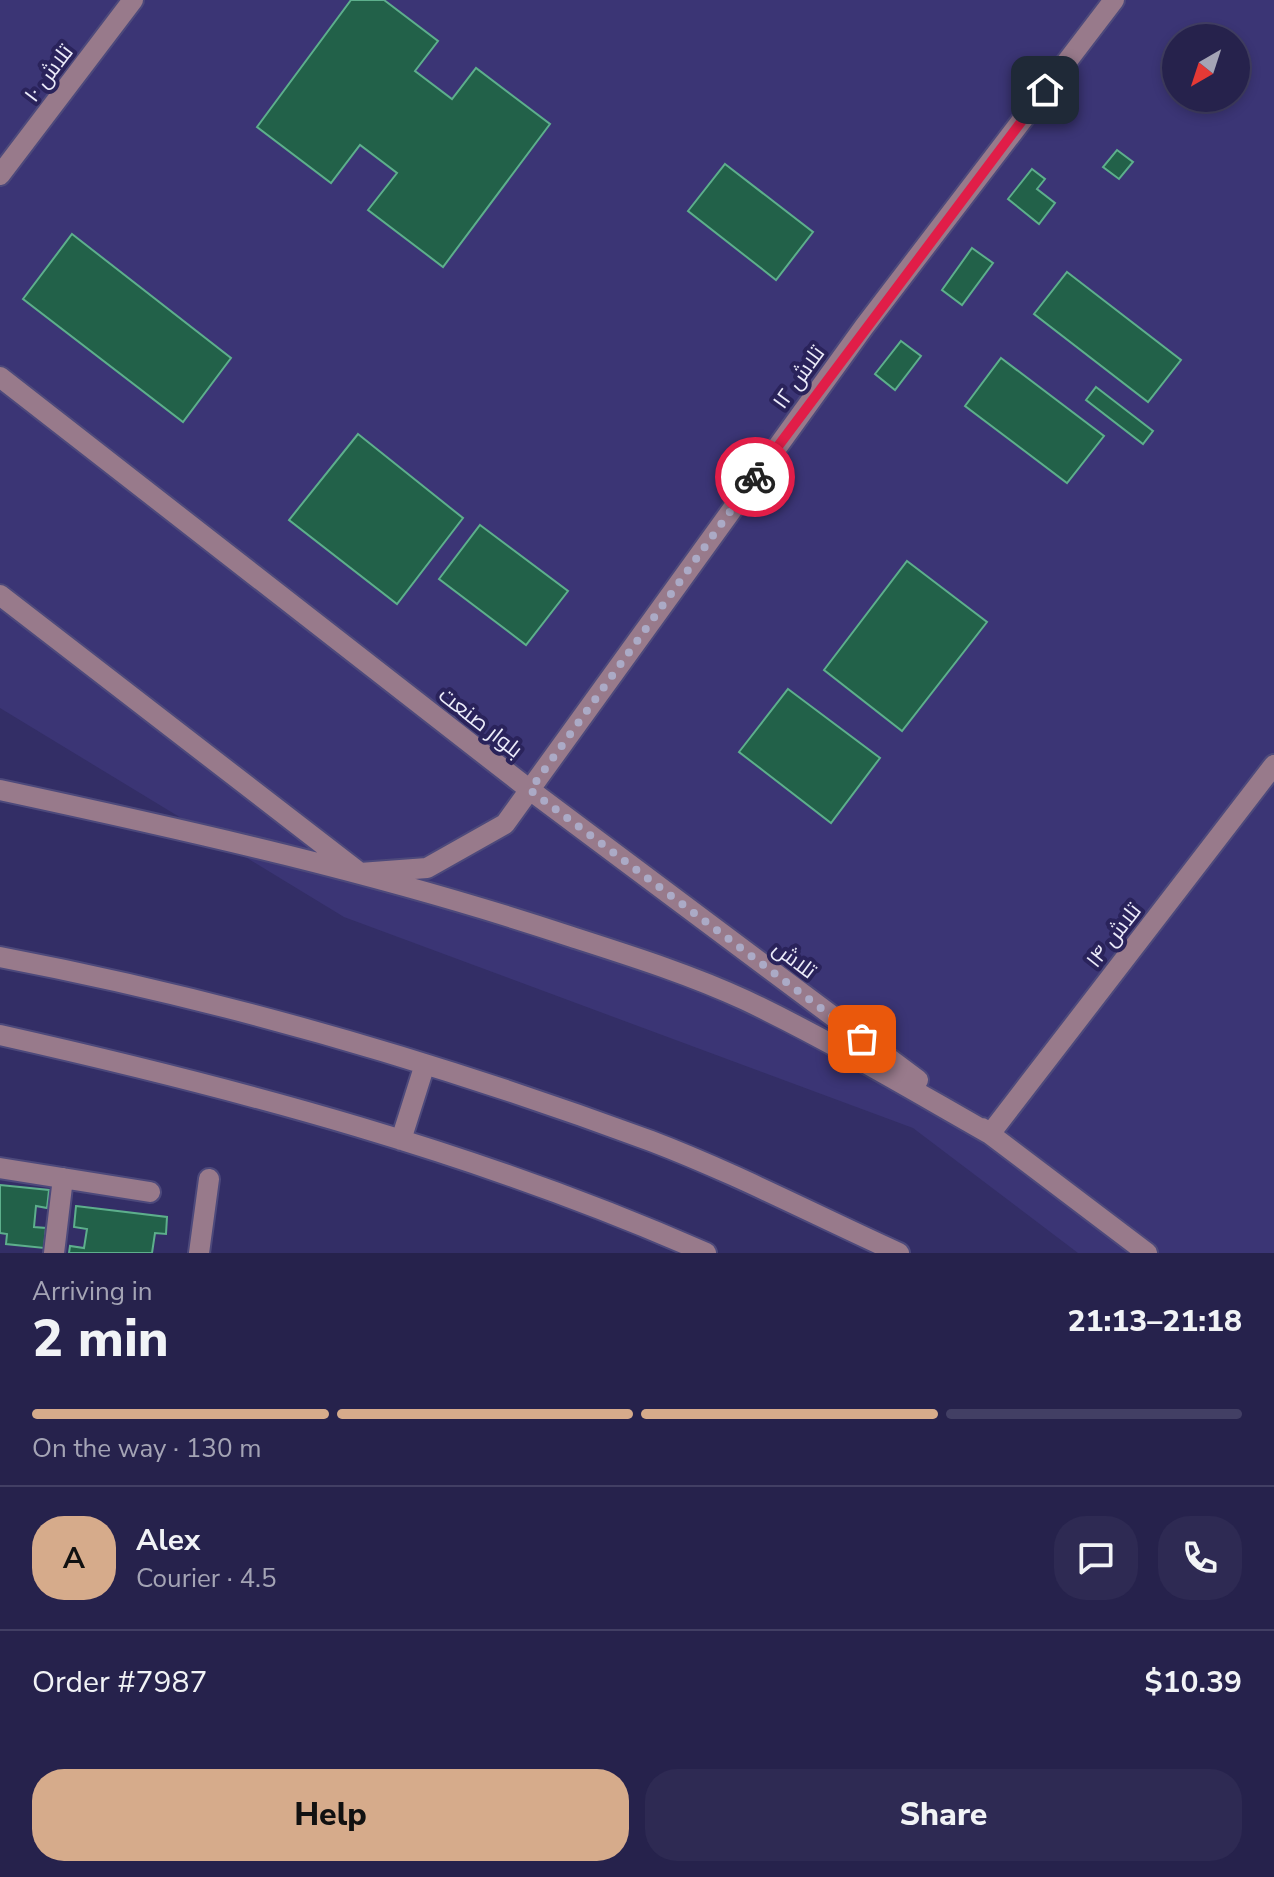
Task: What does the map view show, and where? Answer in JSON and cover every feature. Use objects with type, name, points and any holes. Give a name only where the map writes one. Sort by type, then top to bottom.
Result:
[{"type":"street","name":"تلاش ۱۰","points":[[0,175],[133,0]]},
{"type":"street","name":"تلاش ۱۲","points":[[530,790],[855,339],[1114,0]]},
{"type":"street","name":"بلوار صنعت","points":[[0,377],[530,790],[505,824],[427,868],[360,873]]},
{"type":"street","points":[[0,595],[360,873]]},
{"type":"street","name":"تلاش ۱۴","points":[[990,1134],[1274,765]]},
{"type":"street","points":[[0,790],[360,873],[510,916],[651,963],[744,999],[990,1134]]},
{"type":"street","name":"تلاش","points":[[530,790],[1147,1253]]},
{"type":"street","points":[[0,957],[122,980],[425,1064],[654,1142],[899,1253]]},
{"type":"street","points":[[0,1035],[192,1079],[401,1140],[706,1253]]},
{"type":"street","points":[[401,1140],[425,1064]]},
{"type":"street","points":[[0,1168],[150,1192]]},
{"type":"street","points":[[54,1253],[63,1178]]},
{"type":"street","points":[[199,1253],[209,1179]]},
{"type":"shaded area","points":[[0,0],[1274,0],[1274,1253],[1078,1253],[913,1128],[344,917],[0,708]]},
{"type":"building","points":[[351,0],[384,0],[438,41],[415,71],[452,99],[476,68],[550,124],[443,267],[368,210],[397,173],[360,145],[331,183],[257,127]]},
{"type":"building","points":[[1117,150],[1133,162],[1119,179],[1103,167]]},
{"type":"building","points":[[725,164],[813,232],[776,280],[688,211]]},
{"type":"building","points":[[1032,169],[1045,179],[1037,189],[1055,203],[1039,224],[1008,199]]},
{"type":"building","points":[[72,234],[231,358],[183,422],[23,299]]},
{"type":"building","points":[[972,248],[993,263],[962,305],[942,290]]},
{"type":"building","points":[[1067,272],[1181,360],[1148,402],[1034,314]]},
{"type":"building","points":[[901,341],[921,356],[895,390],[875,374]]},
{"type":"building","points":[[1001,358],[1104,436],[1067,483],[965,406]]},
{"type":"building","points":[[1096,387],[1153,431],[1143,444],[1086,400]]},
{"type":"building","points":[[358,434],[463,518],[397,604],[289,520]]},
{"type":"building","points":[[480,525],[568,591],[526,645],[439,579]]},
{"type":"building","points":[[907,561],[987,622],[902,731],[824,670]]},
{"type":"building","points":[[788,689],[880,758],[831,823],[739,752]]},
{"type":"building","points":[[0,1185],[49,1190],[47,1208],[36,1206],[34,1227],[46,1228],[44,1248],[6,1244],[7,1234],[0,1233]]},
{"type":"building","points":[[76,1206],[167,1217],[166,1234],[155,1233],[152,1253],[69,1253],[70,1246],[84,1248],[87,1229],[74,1227]]},
{"type":"way so far","points":[[755,477],[530,790],[862,1039]]},
{"type":"route","points":[[755,477],[864,327],[1045,90]]}]
